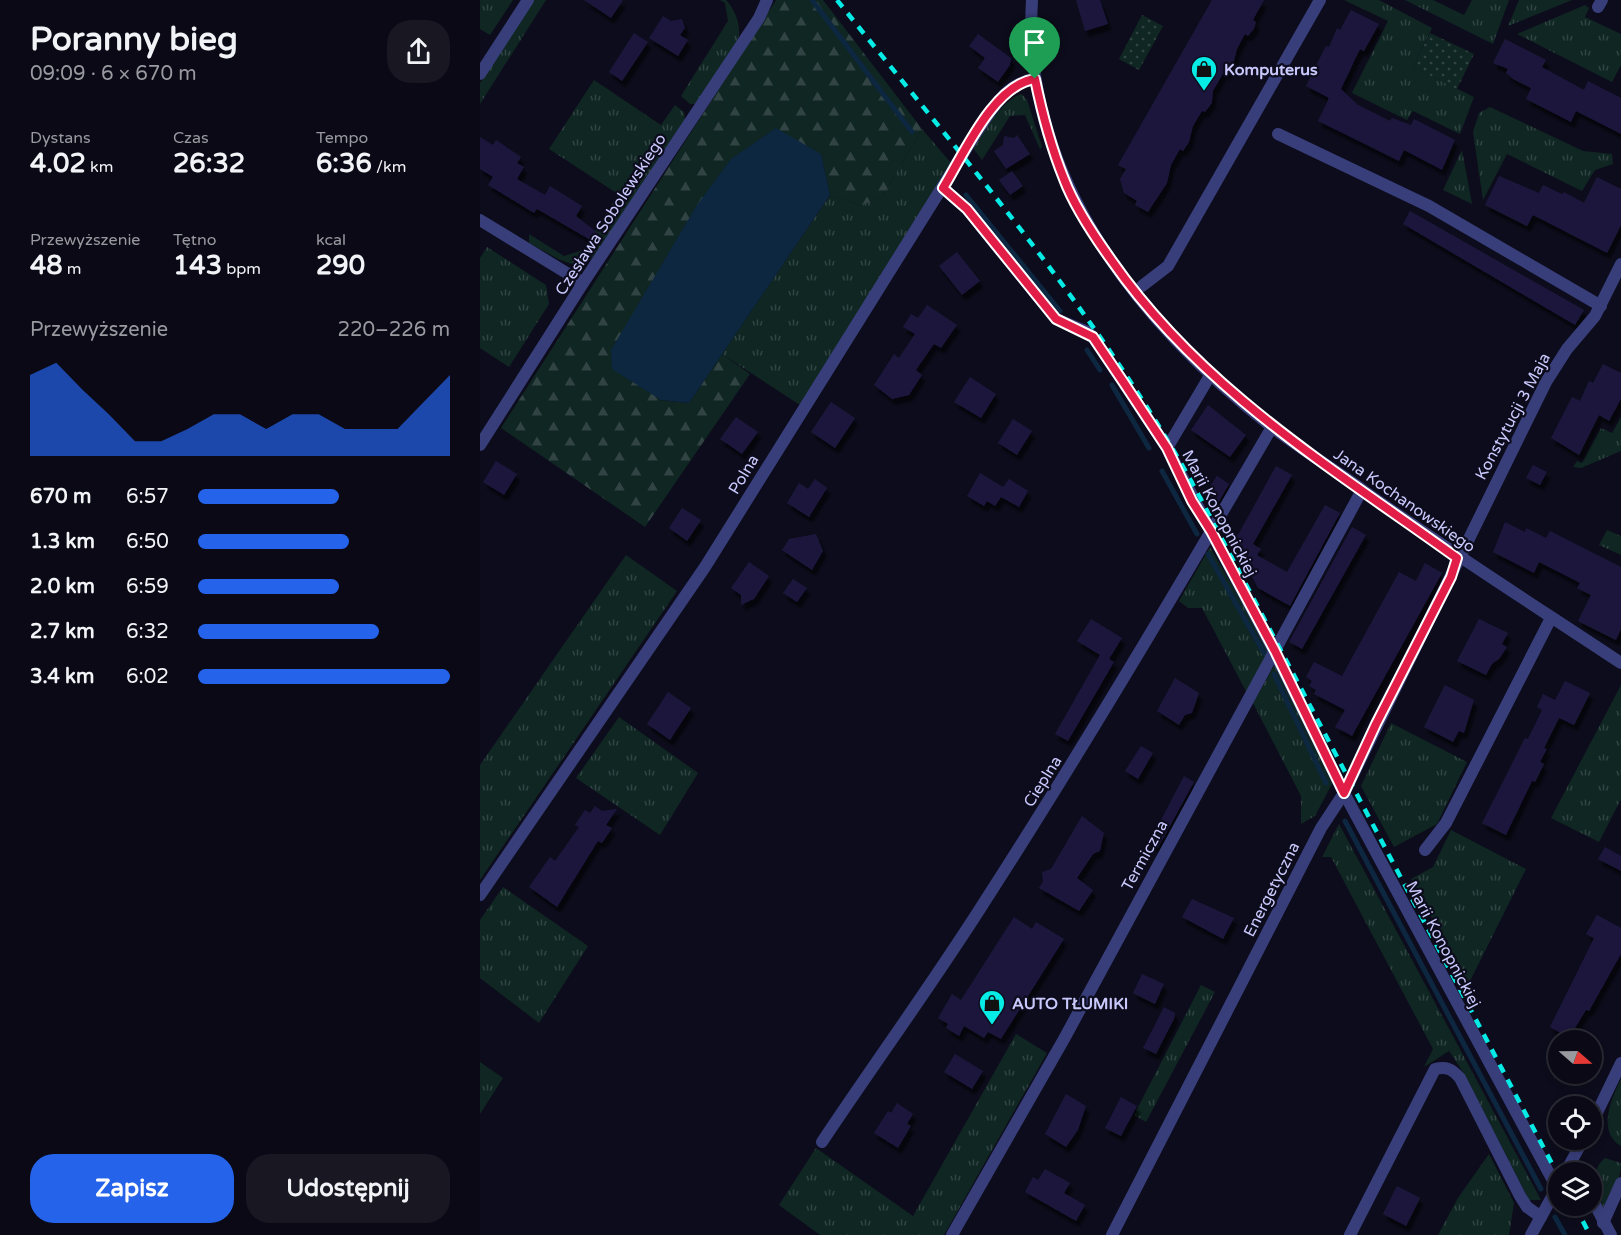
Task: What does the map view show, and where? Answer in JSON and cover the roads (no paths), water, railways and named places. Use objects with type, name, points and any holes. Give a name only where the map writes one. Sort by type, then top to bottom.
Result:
[{"type":"street","points":[[480,74],[528,0]]},
{"type":"street","name":"Czesława Sobolewskiego","points":[[480,446],[583,283],[759,18],[767,0]]},
{"type":"street","points":[[1032,0],[1031,59],[1042,113],[1064,181],[1094,235],[1138,290],[1168,266],[1320,0]]},
{"type":"street","name":"Polna","points":[[480,895],[705,567],[943,188],[975,133],[1000,99],[1012,87],[1035,79]]},
{"type":"street","points":[[1278,134],[1429,206],[1601,306]]},
{"type":"street","name":"Marii Konopnickiej","points":[[943,188],[967,209],[1056,319],[1093,337],[1167,448],[1192,501],[1211,531],[1275,651],[1344,793],[1548,1169]]},
{"type":"street","points":[[480,220],[583,283]]},
{"type":"street","name":"Konstytucji 3 Maja","points":[[1457,558],[1546,382],[1601,306],[1621,264]]},
{"type":"street","name":"Jana Kochanowskiego","points":[[1138,290],[1211,374],[1272,427],[1457,558],[1621,663]]},
{"type":"street","points":[[1167,448],[1211,374]]},
{"type":"street","name":"Cieplna","points":[[822,1142],[1044,810],[1178,592],[1272,427]]},
{"type":"street","name":"Termiczna","points":[[952,1235],[1064,1039],[1362,490]]},
{"type":"street","name":"Energetyczna","points":[[1112,1235],[1321,828],[1344,793],[1376,724],[1451,577],[1457,558]]},
{"type":"street","points":[[1425,850],[1446,823],[1551,618]]},
{"type":"street","points":[[1602,1103],[1621,1064]]},
{"type":"street","points":[[1350,1235],[1435,1069],[1443,1067],[1453,1070],[1460,1078],[1520,1196],[1527,1207],[1541,1217]]},
{"type":"street","points":[[1603,1223],[1621,1183]]},
{"type":"street","points":[[1531,1235],[1548,1205]]},
{"type":"street","points":[[1600,1216],[1611,1235]]},
{"type":"water","points":[[776,128],[821,154],[830,195],[689,403],[661,400],[612,369],[611,350],[697,205],[731,159]]},
{"type":"waterway","points":[[812,0],[912,132]]},
{"type":"waterway","points":[[966,195],[1060,311]]},
{"type":"waterway","points":[[1087,350],[1100,370]]},
{"type":"waterway","points":[[1112,385],[1149,448]]},
{"type":"waterway","points":[[1162,471],[1197,534]]},
{"type":"waterway","points":[[1208,554],[1264,653]]},
{"type":"waterway","points":[[1274,674],[1326,783]]},
{"type":"waterway","points":[[1345,821],[1541,1189]]},
{"type":"waterway","points":[[1555,1217],[1565,1235]]},
{"type":"railway","points":[[837,0],[1026,236],[1071,296],[1156,421],[1194,486],[1551,1162]]},
{"type":"railway","points":[[1580,1216],[1590,1235]]},
{"type":"place","name":"Komputerus","points":[[1204,92]]},
{"type":"place","name":"AUTO TŁUMIKI","points":[[992,1026]]}]
